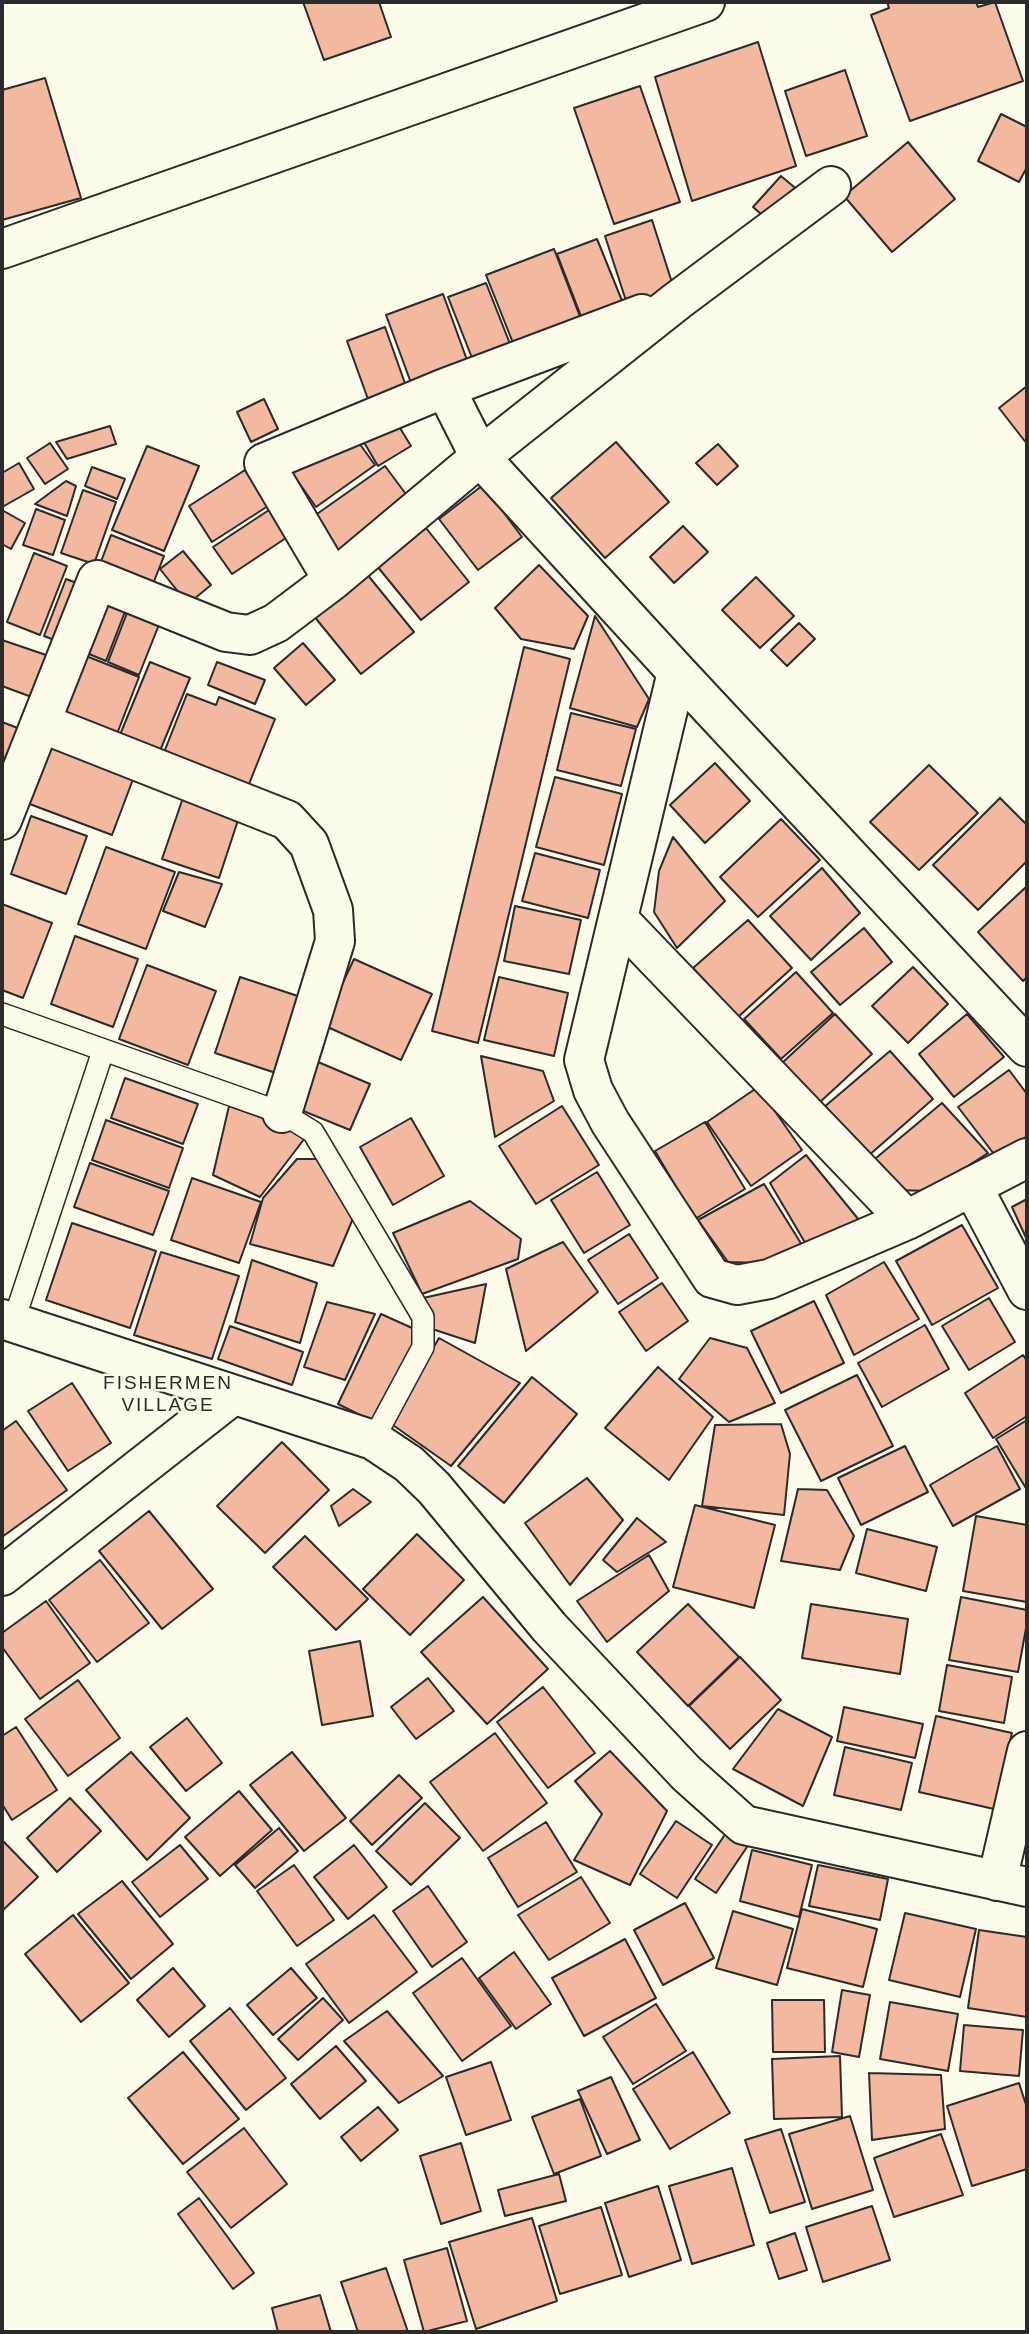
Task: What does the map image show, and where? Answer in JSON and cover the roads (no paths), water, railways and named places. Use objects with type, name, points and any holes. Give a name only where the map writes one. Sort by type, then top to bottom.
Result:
[{"type":"street","points":[[2,249],[705,2]]},
{"type":"street","points":[[2,820],[97,580],[226,632],[250,635],[276,623],[333,580],[480,457],[677,301],[831,186]]},
{"type":"street","points":[[333,580],[264,463],[445,388],[677,301]]},
{"type":"street","points":[[445,388],[480,457],[677,672],[1023,1033]]},
{"type":"street","points":[[677,672],[584,1060],[593,1090],[610,1122],[712,1278],[737,1285],[769,1279],[907,1220],[1027,1158]]},
{"type":"street","points":[[41,723],[287,820],[309,844],[333,910],[335,941],[282,1113]]},
{"type":"street","points":[[618,919],[907,1220]]},
{"type":"street","points":[[972,1186],[1027,1290]]},
{"type":"street","points":[[7,1321],[373,1440],[409,1464],[434,1488],[549,1627],[686,1773],[744,1825],[1012,1884],[1027,1751]]},
{"type":"street","points":[[2,1576],[233,1395]]},
{"type":"lane","points":[[2,1014],[282,1113],[313,1132],[423,1317],[423,1347],[373,1440]]},
{"type":"lane","points":[[7,1321],[103,1051]]},
{"type":"district","name":"FISHERMEN VILLAGE","points":[[168,1395]]}]
